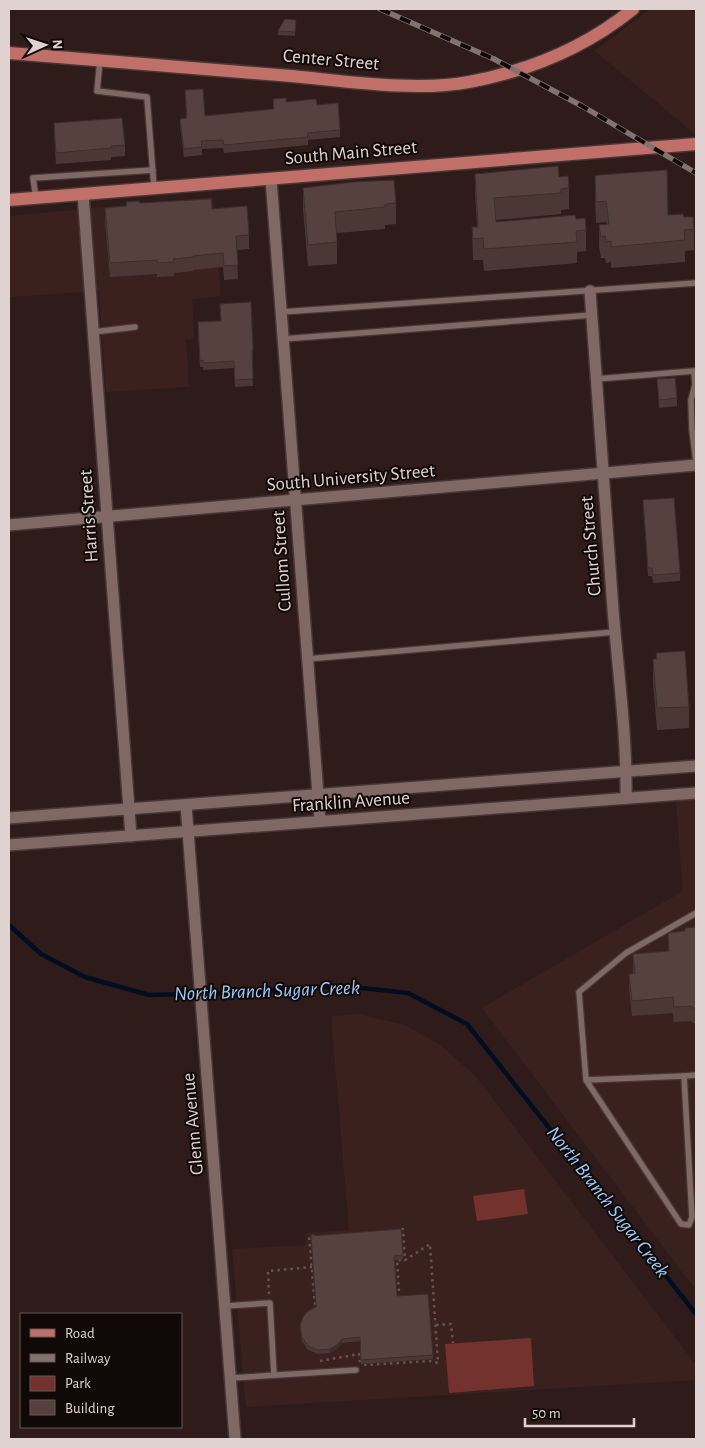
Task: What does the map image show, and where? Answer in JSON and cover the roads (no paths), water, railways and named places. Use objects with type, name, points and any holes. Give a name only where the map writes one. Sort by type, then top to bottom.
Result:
[{"type":"main road","name":"Center Street","points":[[9,53],[391,84],[453,84],[501,75],[566,51],[618,21],[633,9]]},
{"type":"main road","name":"South Main Street","points":[[9,200],[696,144]]},
{"type":"street","name":"Cullom Street","points":[[271,179],[320,822]]},
{"type":"street","name":"Harris Street","points":[[83,194],[131,836]]},
{"type":"street","name":"Church Street","points":[[590,291],[602,473],[627,771],[626,798]]},
{"type":"street","name":"South University Street","points":[[9,525],[696,464]]},
{"type":"street","name":"Franklin Avenue","points":[[9,818],[696,766]]},
{"type":"street","name":"Franklin Avenue","points":[[9,845],[696,792]]},
{"type":"street","name":"Glenn Avenue","points":[[186,805],[235,1439]]},
{"type":"lane","points":[[100,60],[97,91],[147,97],[154,188]]},
{"type":"lane","points":[[36,198],[33,178],[152,170]]},
{"type":"lane","points":[[281,312],[696,283]]},
{"type":"lane","points":[[283,340],[592,315]]},
{"type":"lane","points":[[93,332],[135,327]]},
{"type":"lane","points":[[595,379],[694,371],[695,385],[691,400],[696,464]]},
{"type":"lane","points":[[307,659],[615,632]]},
{"type":"lane","points":[[684,1076],[692,1217],[689,1224],[681,1224],[586,1080],[580,992],[626,952],[696,913]]},
{"type":"lane","points":[[586,1080],[696,1075]]},
{"type":"lane","points":[[225,1306],[270,1303],[274,1375]]},
{"type":"lane","points":[[231,1378],[356,1370]]},
{"type":"waterway","name":"North Branch Sugar Creek","points":[[9,925],[41,954],[85,977],[149,995],[236,993],[344,986],[408,993],[467,1024],[696,1314]]},
{"type":"railway","points":[[380,9],[494,59],[582,106],[696,173]]}]
